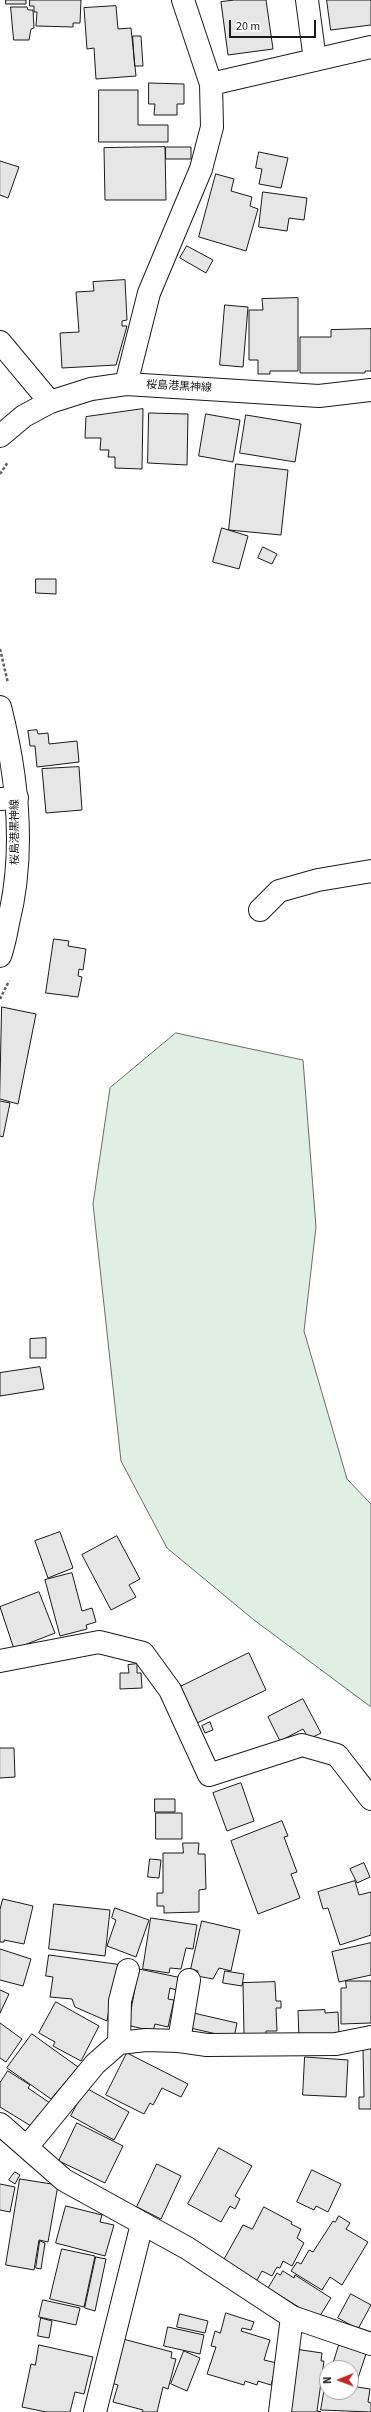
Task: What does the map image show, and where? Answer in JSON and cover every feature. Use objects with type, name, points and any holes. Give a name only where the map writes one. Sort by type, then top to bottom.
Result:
[{"type":"street","points":[[126,384],[149,293],[201,169],[212,127],[210,84],[183,0]]},
{"type":"street","points":[[307,0],[315,60]]},
{"type":"street","points":[[210,84],[371,47]]},
{"type":"street","points":[[0,342],[50,402]]},
{"type":"street","name":"桜島港黒神線","points":[[0,435],[24,416],[50,402],[91,389],[126,384],[319,396],[371,390]]},
{"type":"street","name":"桜島港黒神線","points":[[0,707],[12,758],[9,798],[18,846],[14,901],[0,956]]},
{"type":"street","points":[[260,910],[279,891],[318,880],[371,871]]},
{"type":"street","points":[[0,1661],[99,1642],[143,1653],[170,1690],[208,1775],[302,1745],[337,1755],[371,1800]]},
{"type":"street","points":[[119,2043],[120,2001],[128,1970]]},
{"type":"street","points":[[179,2041],[189,1980]]},
{"type":"street","points":[[27,2147],[95,2064],[119,2043],[146,2040],[179,2041],[207,2045],[336,2044],[371,2036]]},
{"type":"street","points":[[0,2124],[64,2180],[187,2248],[292,2317],[368,2337]]},
{"type":"street","points":[[95,2412],[142,2224]]},
{"type":"street","points":[[280,2412],[292,2317]]},
{"type":"path","points":[[0,474],[12,456]]},
{"type":"green space","points":[[176,1033],[303,1060],[316,1227],[304,1331],[347,1479],[371,1504],[371,1707],[254,1620],[167,1548],[121,1461],[93,1204],[110,1088]]},
{"type":"building","points":[[6,0],[26,0],[26,4],[6,4]]},
{"type":"building","points":[[30,0],[81,0],[80,23],[73,23],[73,27],[36,26],[37,12],[34,12],[34,6],[30,6]]},
{"type":"building","points":[[235,0],[266,0],[273,49],[228,55],[221,2]]},
{"type":"building","points":[[327,0],[371,0],[371,25],[331,30]]},
{"type":"building","points":[[116,6],[118,29],[131,28],[136,76],[96,79],[94,48],[87,49],[84,8]]},
{"type":"building","points":[[11,7],[27,7],[28,10],[33,10],[34,28],[31,29],[29,40],[14,40]]},
{"type":"building","points":[[133,36],[141,36],[143,66],[135,66]]},
{"type":"building","points":[[149,83],[184,84],[184,104],[177,104],[177,115],[154,115],[155,104],[149,104]]},
{"type":"building","points":[[99,90],[138,90],[138,125],[168,125],[168,142],[99,142]]},
{"type":"building","points":[[165,147],[166,200],[105,200],[104,148]]},
{"type":"building","points":[[166,147],[191,147],[191,159],[166,159]]},
{"type":"building","points":[[259,152],[288,158],[281,188],[259,184],[262,169],[256,168]]},
{"type":"building","points":[[0,161],[19,167],[8,198],[0,195]]},
{"type":"building","points":[[216,174],[234,179],[231,191],[252,197],[250,206],[258,209],[246,251],[199,237]]},
{"type":"building","points":[[263,192],[307,198],[304,220],[289,218],[287,231],[259,227]]},
{"type":"building","points":[[187,246],[213,260],[206,273],[180,258]]},
{"type":"building","points":[[125,280],[127,320],[122,321],[122,326],[127,326],[116,365],[62,368],[60,333],[79,332],[76,292],[94,291],[93,282]]},
{"type":"building","points":[[298,298],[298,371],[270,371],[270,374],[258,374],[258,360],[249,360],[249,310],[263,310],[262,299]]},
{"type":"building","points":[[225,305],[248,307],[243,367],[220,365]]},
{"type":"building","points":[[371,329],[371,371],[365,371],[365,373],[300,373],[300,337],[331,337],[331,330]]},
{"type":"building","points":[[143,409],[142,469],[115,468],[115,457],[108,457],[109,450],[100,450],[101,438],[85,438],[86,417]]},
{"type":"building","points":[[149,413],[188,414],[187,465],[148,463]]},
{"type":"building","points":[[206,414],[240,420],[233,462],[199,456]]},
{"type":"building","points":[[246,415],[301,424],[295,462],[240,453]]},
{"type":"building","points":[[236,464],[288,470],[281,535],[229,530]]},
{"type":"building","points":[[222,528],[248,536],[239,569],[213,562]]},
{"type":"building","points":[[263,547],[277,554],[272,564],[258,558]]},
{"type":"building","points":[[36,579],[56,579],[56,594],[36,593]]},
{"type":"building","points":[[37,730],[38,734],[48,733],[49,744],[77,741],[79,762],[37,767],[35,746],[30,746],[28,731]]},
{"type":"building","points":[[79,767],[82,810],[46,813],[42,769]]},
{"type":"building","points":[[54,939],[69,941],[68,946],[86,949],[83,970],[79,969],[78,976],[82,977],[78,997],[46,993]]},
{"type":"building","points":[[2,1007],[36,1014],[18,1104],[0,1099]]},
{"type":"building","points":[[0,1101],[10,1103],[3,1137],[0,1136]]},
{"type":"building","points":[[46,1338],[46,1358],[30,1358],[30,1339]]},
{"type":"building","points":[[40,1367],[44,1389],[0,1396],[0,1373]]},
{"type":"building","points":[[60,1532],[73,1568],[48,1578],[35,1541]]},
{"type":"building","points":[[117,1536],[140,1579],[129,1585],[136,1597],[111,1610],[82,1555]]},
{"type":"building","points":[[72,1573],[82,1611],[92,1608],[96,1622],[86,1625],[87,1629],[60,1636],[45,1580]]},
{"type":"building","points":[[39,1592],[55,1633],[14,1649],[0,1607]]},
{"type":"building","points":[[249,1653],[266,1690],[197,1723],[180,1687]]},
{"type":"building","points":[[137,1664],[137,1673],[141,1673],[142,1688],[120,1689],[120,1673],[129,1673],[128,1665]]},
{"type":"building","points":[[303,1699],[321,1733],[309,1739],[303,1729],[280,1741],[268,1717]]},
{"type":"building","points":[[210,1722],[213,1730],[205,1733],[202,1726]]},
{"type":"building","points":[[0,1748],[14,1748],[15,1777],[0,1778]]},
{"type":"building","points":[[241,1783],[254,1821],[227,1831],[213,1793]]},
{"type":"building","points":[[155,1799],[175,1799],[175,1812],[155,1812]]},
{"type":"building","points":[[156,1813],[182,1813],[182,1839],[156,1839]]},
{"type":"building","points":[[282,1821],[288,1836],[284,1837],[297,1872],[291,1874],[300,1898],[258,1914],[231,1841]]},
{"type":"building","points":[[183,1843],[199,1843],[198,1854],[205,1854],[206,1889],[199,1890],[199,1912],[164,1913],[164,1906],[157,1906],[157,1893],[163,1893],[163,1853],[183,1853]]},
{"type":"building","points":[[150,1859],[161,1860],[159,1878],[148,1877]]},
{"type":"building","points":[[364,1863],[370,1877],[357,1883],[350,1869]]},
{"type":"building","points":[[355,1881],[359,1895],[371,1892],[371,1935],[340,1945],[328,1908],[323,1909],[318,1892]]},
{"type":"building","points":[[3,1899],[33,1906],[24,1944],[4,1940],[4,1942],[0,1942],[0,1910]]},
{"type":"building","points":[[54,1904],[110,1910],[105,1956],[49,1949]]},
{"type":"building","points":[[115,1908],[149,1920],[136,1957],[107,1946],[116,1920],[112,1918]]},
{"type":"building","points":[[151,1918],[197,1925],[193,1949],[186,1948],[181,1969],[170,1968],[169,1973],[143,1969]]},
{"type":"building","points":[[202,1921],[240,1930],[231,1971],[219,1968],[213,1979],[197,1976],[198,1971],[191,1969]]},
{"type":"building","points":[[371,1943],[371,1975],[339,1982],[332,1952]]},
{"type":"building","points":[[0,1949],[31,1959],[23,1986],[0,1980]]},
{"type":"building","points":[[49,1955],[123,1965],[111,1997],[107,2021],[75,2007],[72,1999],[50,1997],[53,1977],[46,1976]]},
{"type":"building","points":[[139,1969],[182,1978],[179,1991],[170,1988],[168,1999],[174,2000],[168,2027],[155,2024],[153,2031],[122,2024],[130,2014]]},
{"type":"building","points":[[225,1971],[244,1974],[242,1986],[223,1983]]},
{"type":"building","points":[[346,1981],[371,1981],[371,2023],[341,2024],[341,1988],[346,1988]]},
{"type":"building","points":[[275,1982],[276,2001],[281,2001],[281,2008],[276,2008],[277,2031],[266,2031],[266,2036],[244,2037],[243,1983]]},
{"type":"building","points":[[0,1990],[9,1994],[0,2013]]},
{"type":"building","points":[[56,2002],[99,2026],[81,2061],[53,2046],[55,2042],[39,2033]]},
{"type":"building","points":[[325,2010],[325,2013],[338,2012],[339,2034],[299,2038],[298,2011]]},
{"type":"building","points":[[189,2012],[237,2023],[234,2038],[186,2027]]},
{"type":"building","points":[[0,2023],[22,2039],[6,2062],[0,2058]]},
{"type":"building","points":[[32,2034],[78,2067],[51,2099],[7,2068]]},
{"type":"building","points":[[371,2048],[371,2109],[359,2109],[359,2097],[364,2097],[363,2049]]},
{"type":"building","points":[[127,2053],[188,2084],[181,2097],[162,2088],[153,2105],[150,2103],[144,2114],[106,2095]]},
{"type":"building","points":[[305,2057],[348,2060],[346,2097],[303,2095]]},
{"type":"building","points":[[8,2071],[30,2085],[28,2088],[50,2103],[41,2117],[38,2115],[31,2126],[0,2107],[0,2083]]},
{"type":"building","points":[[86,2088],[129,2112],[114,2140],[71,2116]]},
{"type":"building","points":[[77,2123],[123,2146],[105,2183],[59,2161]]},
{"type":"building","points":[[219,2148],[252,2166],[235,2196],[240,2199],[235,2209],[230,2206],[221,2222],[188,2204]]},
{"type":"building","points":[[157,2164],[181,2176],[161,2219],[137,2207]]},
{"type":"building","points":[[312,2170],[341,2184],[328,2212],[316,2206],[314,2210],[297,2202]]},
{"type":"building","points":[[15,2172],[20,2175],[15,2184],[9,2180]]},
{"type":"building","points":[[20,2179],[58,2185],[48,2242],[39,2240],[34,2270],[6,2265]]},
{"type":"building","points":[[0,2184],[15,2187],[10,2212],[0,2210]]},
{"type":"building","points":[[66,2206],[102,2215],[100,2222],[114,2225],[105,2256],[56,2243]]},
{"type":"building","points":[[264,2207],[292,2222],[291,2224],[301,2229],[297,2238],[304,2243],[292,2266],[283,2261],[280,2268],[277,2267],[272,2276],[262,2271],[256,2282],[223,2261],[243,2225],[252,2229]]},
{"type":"building","points":[[339,2216],[350,2223],[346,2229],[368,2242],[342,2285],[330,2277],[322,2290],[291,2271],[297,2262],[301,2264],[309,2250],[313,2252],[333,2221],[335,2222]]},
{"type":"building","points":[[40,2241],[45,2243],[41,2269],[36,2268]]},
{"type":"building","points":[[62,2249],[95,2256],[84,2307],[50,2299]]},
{"type":"building","points":[[96,2257],[106,2259],[95,2311],[85,2308]]},
{"type":"building","points":[[283,2271],[294,2278],[295,2275],[331,2298],[318,2319],[268,2288],[277,2273],[280,2275]]},
{"type":"building","points":[[351,2294],[371,2305],[358,2329],[338,2318]]},
{"type":"building","points":[[43,2300],[80,2308],[76,2325],[39,2317]]},
{"type":"building","points":[[226,2313],[254,2322],[251,2330],[242,2328],[241,2331],[270,2340],[264,2360],[277,2363],[271,2385],[258,2381],[257,2385],[245,2381],[244,2385],[207,2374],[216,2347],[211,2346],[215,2331],[220,2333]]},
{"type":"building","points":[[180,2314],[208,2321],[205,2333],[177,2327]]},
{"type":"building","points":[[41,2318],[52,2321],[49,2338],[38,2336]]},
{"type":"building","points":[[168,2327],[204,2335],[200,2354],[164,2346]]},
{"type":"building","points":[[123,2339],[172,2352],[171,2358],[176,2359],[168,2389],[163,2387],[157,2412],[142,2412],[143,2410],[113,2402],[118,2385],[111,2383]]},
{"type":"building","points":[[39,2345],[93,2357],[84,2394],[75,2392],[70,2412],[46,2412],[22,2407],[31,2364],[35,2365]]},
{"type":"building","points":[[339,2345],[366,2354],[359,2375],[359,2360],[334,2360]]},
{"type":"building","points":[[295,2349],[322,2353],[321,2360],[319,2360],[319,2397],[317,2411],[321,2412],[286,2412]]},
{"type":"building","points":[[184,2351],[200,2358],[187,2391],[171,2384]]},
{"type":"building","points":[[359,2387],[370,2389],[368,2402],[371,2403],[371,2412],[321,2410],[323,2400],[359,2400]]}]
